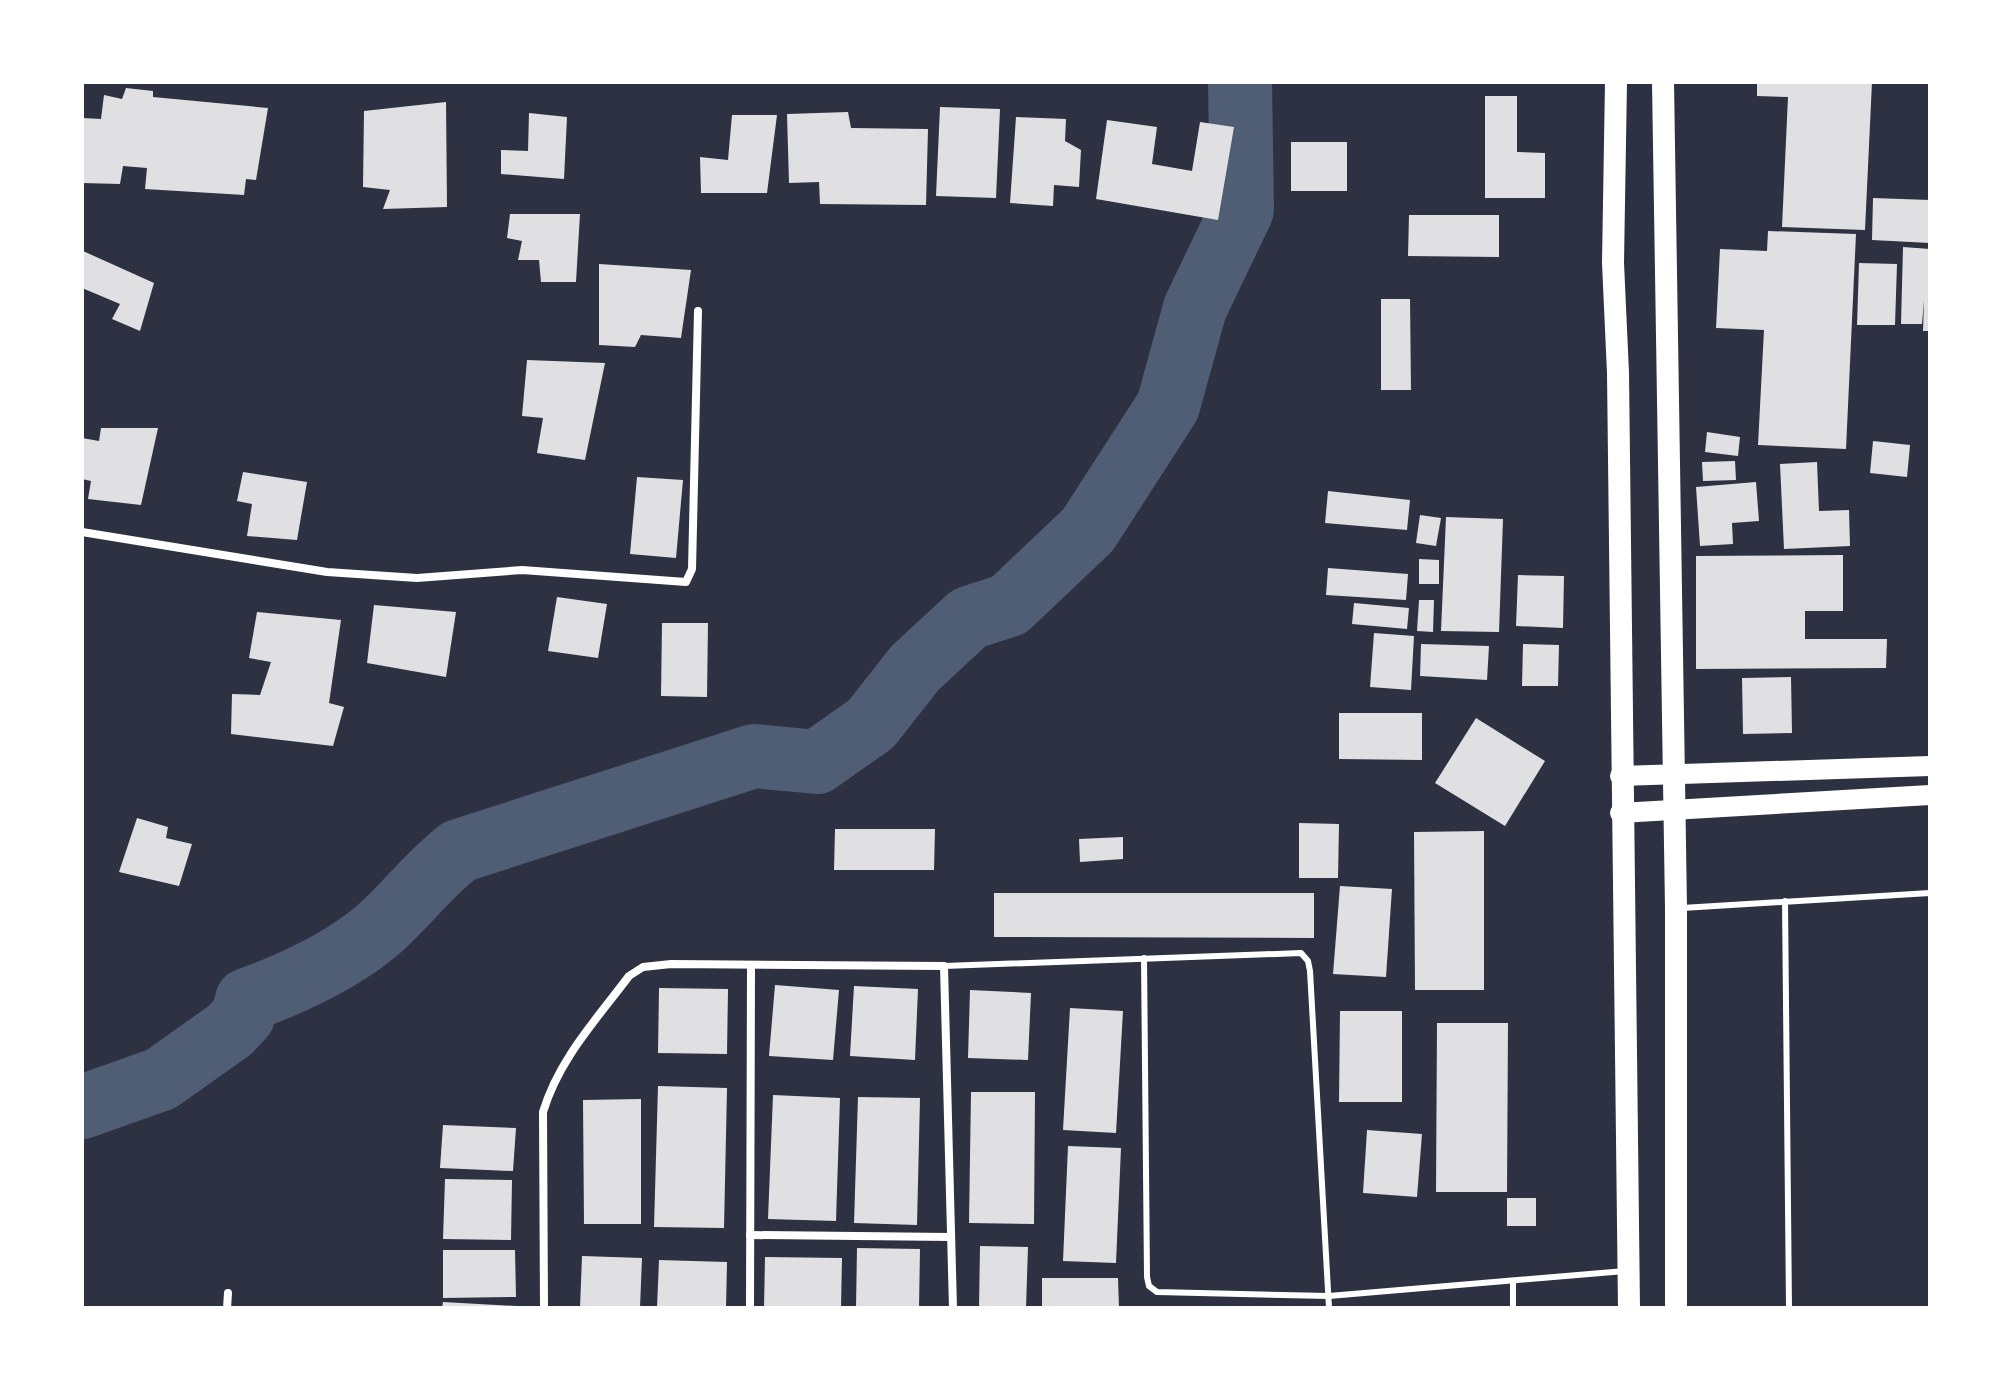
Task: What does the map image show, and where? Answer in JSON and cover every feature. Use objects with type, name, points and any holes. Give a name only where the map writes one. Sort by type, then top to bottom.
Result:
[{"type":"highway","points":[[1616,82],[1613,263],[1618,373],[1620,813],[1629,1308]]},
{"type":"highway","points":[[1663,82],[1676,908],[1676,1308]]},
{"type":"main road","points":[[1620,776],[1930,766]]},
{"type":"main road","points":[[1620,813],[1930,795]]},
{"type":"street","points":[[82,532],[327,572],[417,578],[522,570],[686,582],[692,569],[698,311]]},
{"type":"street","points":[[544,1308],[543,1112],[559,1068],[629,976],[643,967],[671,964],[751,967],[944,966],[953,1308]]},
{"type":"street","points":[[750,1308],[751,967]]},
{"type":"street","points":[[750,1235],[951,1237]]},
{"type":"street","points":[[227,1308],[228,1293]]},
{"type":"lane","points":[[1676,908],[1930,893]]},
{"type":"lane","points":[[1785,901],[1789,1308]]},
{"type":"lane","points":[[944,966],[1293,951],[1308,961],[1329,1308]]},
{"type":"lane","points":[[1144,958],[1149,1286],[1167,1295],[1329,1296],[1628,1271]]},
{"type":"lane","points":[[1513,1281],[1513,1308]]},
{"type":"building","points":[[1757,82],[1872,82],[1865,230],[1782,227],[1788,97],[1757,96]]},
{"type":"building","points":[[126,88],[153,91],[153,97],[268,108],[256,180],[246,179],[244,195],[145,189],[147,168],[123,166],[120,184],[82,183],[83,118],[101,119],[104,95],[122,99]]},
{"type":"building","points":[[1485,96],[1517,96],[1517,152],[1545,153],[1545,198],[1485,198]]},
{"type":"building","points":[[446,102],[447,207],[383,209],[390,190],[363,187],[364,111]]},
{"type":"building","points":[[940,107],[1000,109],[996,198],[936,196]]},
{"type":"building","points":[[848,112],[851,128],[928,129],[926,205],[820,204],[819,182],[789,183],[787,114]]},
{"type":"building","points":[[529,113],[567,117],[564,179],[501,174],[501,150],[528,151]]},
{"type":"building","points":[[732,115],[777,115],[767,193],[701,193],[700,157],[728,160]]},
{"type":"building","points":[[1016,117],[1066,119],[1065,141],[1081,150],[1079,187],[1054,185],[1053,206],[1010,203]]},
{"type":"building","points":[[1107,120],[1157,127],[1152,164],[1192,171],[1200,122],[1234,127],[1218,220],[1096,199]]},
{"type":"building","points":[[1291,142],[1347,142],[1347,191],[1291,191]]},
{"type":"building","points":[[1873,198],[1930,200],[1930,243],[1872,240]]},
{"type":"building","points":[[510,214],[580,214],[576,282],[541,282],[539,260],[518,260],[522,241],[507,238]]},
{"type":"building","points":[[1409,215],[1499,215],[1499,257],[1408,256]]},
{"type":"building","points":[[1768,231],[1856,234],[1846,449],[1758,445],[1764,330],[1716,328],[1720,249],[1767,251]]},
{"type":"building","points":[[1903,247],[1930,249],[1930,331],[1923,331],[1924,300],[1922,324],[1901,324]]},
{"type":"building","points":[[83,251],[154,283],[140,331],[112,319],[120,304],[82,288]]},
{"type":"building","points":[[1859,263],[1897,264],[1895,325],[1857,325]]},
{"type":"building","points":[[599,264],[691,270],[681,338],[641,335],[635,347],[599,345]]},
{"type":"building","points":[[1381,299],[1410,299],[1411,390],[1381,390]]},
{"type":"building","points":[[527,360],[605,363],[585,460],[537,453],[543,418],[522,416]]},
{"type":"building","points":[[101,428],[158,428],[141,505],[88,499],[91,481],[82,479],[82,438],[99,441]]},
{"type":"building","points":[[1707,432],[1740,437],[1738,456],[1705,452]]},
{"type":"building","points":[[1873,441],[1910,445],[1907,477],[1870,473]]},
{"type":"building","points":[[1735,461],[1736,480],[1703,481],[1702,462]]},
{"type":"building","points":[[1817,462],[1819,511],[1849,510],[1850,546],[1784,549],[1780,464]]},
{"type":"building","points":[[243,472],[307,482],[297,540],[247,536],[252,504],[237,501]]},
{"type":"building","points":[[637,477],[683,480],[676,558],[630,554]]},
{"type":"building","points":[[1756,482],[1759,521],[1732,523],[1733,544],[1700,546],[1696,487]]},
{"type":"building","points":[[1328,491],[1410,500],[1407,530],[1325,523]]},
{"type":"building","points":[[1420,515],[1441,518],[1436,546],[1416,543]]},
{"type":"building","points":[[1446,517],[1503,519],[1499,632],[1441,631]]},
{"type":"building","points":[[1843,555],[1843,611],[1805,611],[1805,639],[1887,639],[1886,668],[1696,669],[1696,556]]},
{"type":"building","points":[[1419,559],[1439,560],[1439,584],[1419,584]]},
{"type":"building","points":[[1328,568],[1408,574],[1406,600],[1326,595]]},
{"type":"building","points":[[1518,575],[1564,576],[1563,628],[1516,626]]},
{"type":"building","points":[[557,597],[607,604],[598,658],[548,651]]},
{"type":"building","points":[[1419,600],[1434,600],[1433,632],[1417,631]]},
{"type":"building","points":[[1354,603],[1409,608],[1407,629],[1352,624]]},
{"type":"building","points":[[374,605],[456,612],[446,677],[367,663]]},
{"type":"building","points":[[257,612],[341,620],[329,703],[344,707],[333,746],[231,734],[232,694],[260,695],[271,662],[249,658]]},
{"type":"building","points":[[662,623],[708,623],[707,697],[661,696]]},
{"type":"building","points":[[1374,633],[1414,636],[1411,690],[1370,687]]},
{"type":"building","points":[[1421,644],[1489,646],[1487,680],[1420,676]]},
{"type":"building","points":[[1523,644],[1559,645],[1558,686],[1522,686]]},
{"type":"building","points":[[1791,677],[1792,733],[1743,734],[1742,678]]},
{"type":"building","points":[[1339,713],[1422,713],[1422,760],[1339,759]]},
{"type":"building","points":[[1476,718],[1545,761],[1505,826],[1435,783]]},
{"type":"building","points":[[137,818],[168,827],[166,838],[192,844],[179,886],[119,872]]},
{"type":"building","points":[[1299,823],[1339,824],[1338,878],[1299,878]]},
{"type":"building","points":[[835,829],[935,829],[934,870],[834,870]]},
{"type":"building","points":[[1484,831],[1484,990],[1415,990],[1414,832]]},
{"type":"building","points":[[1123,837],[1123,859],[1080,862],[1079,839]]},
{"type":"building","points":[[1340,886],[1392,889],[1386,977],[1333,974]]},
{"type":"building","points":[[994,893],[1314,893],[1314,938],[994,937]]},
{"type":"building","points":[[775,985],[839,990],[833,1060],[769,1056]]},
{"type":"building","points":[[854,986],[918,989],[915,1060],[850,1056]]},
{"type":"building","points":[[659,988],[728,989],[727,1054],[658,1053]]},
{"type":"building","points":[[970,990],[1031,993],[1028,1060],[968,1058]]},
{"type":"building","points":[[1070,1008],[1123,1011],[1116,1133],[1063,1130]]},
{"type":"building","points":[[1340,1011],[1402,1011],[1402,1102],[1339,1102]]},
{"type":"building","points":[[1437,1023],[1508,1023],[1507,1192],[1436,1192]]},
{"type":"building","points":[[658,1086],[727,1088],[724,1228],[654,1227]]},
{"type":"building","points":[[971,1092],[1035,1092],[1034,1224],[969,1223]]},
{"type":"building","points":[[773,1095],[840,1098],[836,1221],[768,1219]]},
{"type":"building","points":[[858,1097],[920,1098],[917,1225],[854,1223]]},
{"type":"building","points":[[641,1099],[641,1224],[584,1224],[583,1100]]},
{"type":"building","points":[[443,1125],[516,1128],[513,1171],[440,1168]]},
{"type":"building","points":[[1367,1130],[1422,1134],[1417,1197],[1363,1193]]},
{"type":"building","points":[[1068,1146],[1121,1148],[1116,1263],[1063,1261]]},
{"type":"building","points":[[445,1179],[512,1180],[511,1240],[443,1239]]},
{"type":"building","points":[[1507,1198],[1536,1198],[1536,1226],[1507,1226]]},
{"type":"building","points":[[980,1246],[1028,1247],[1026,1308],[979,1308]]},
{"type":"building","points":[[857,1248],[920,1249],[919,1308],[856,1308]]},
{"type":"building","points":[[443,1250],[515,1250],[516,1297],[443,1298]]},
{"type":"building","points":[[582,1256],[642,1258],[640,1308],[580,1308]]},
{"type":"building","points":[[765,1257],[842,1258],[841,1308],[764,1308]]},
{"type":"building","points":[[659,1260],[727,1262],[726,1308],[657,1308]]},
{"type":"building","points":[[1042,1278],[1118,1278],[1119,1308],[1042,1308]]},
{"type":"building","points":[[443,1302],[516,1306],[516,1308],[442,1308]]},
{"type":"waterway","points":[[82,1107],[161,1079],[230,1030],[243,1016],[247,1000],[316,970],[365,940],[459,851],[754,756],[817,762],[871,724],[915,668],[969,618],[1009,605],[1088,530],[1168,406],[1195,308],[1242,210],[1240,82]]}]
